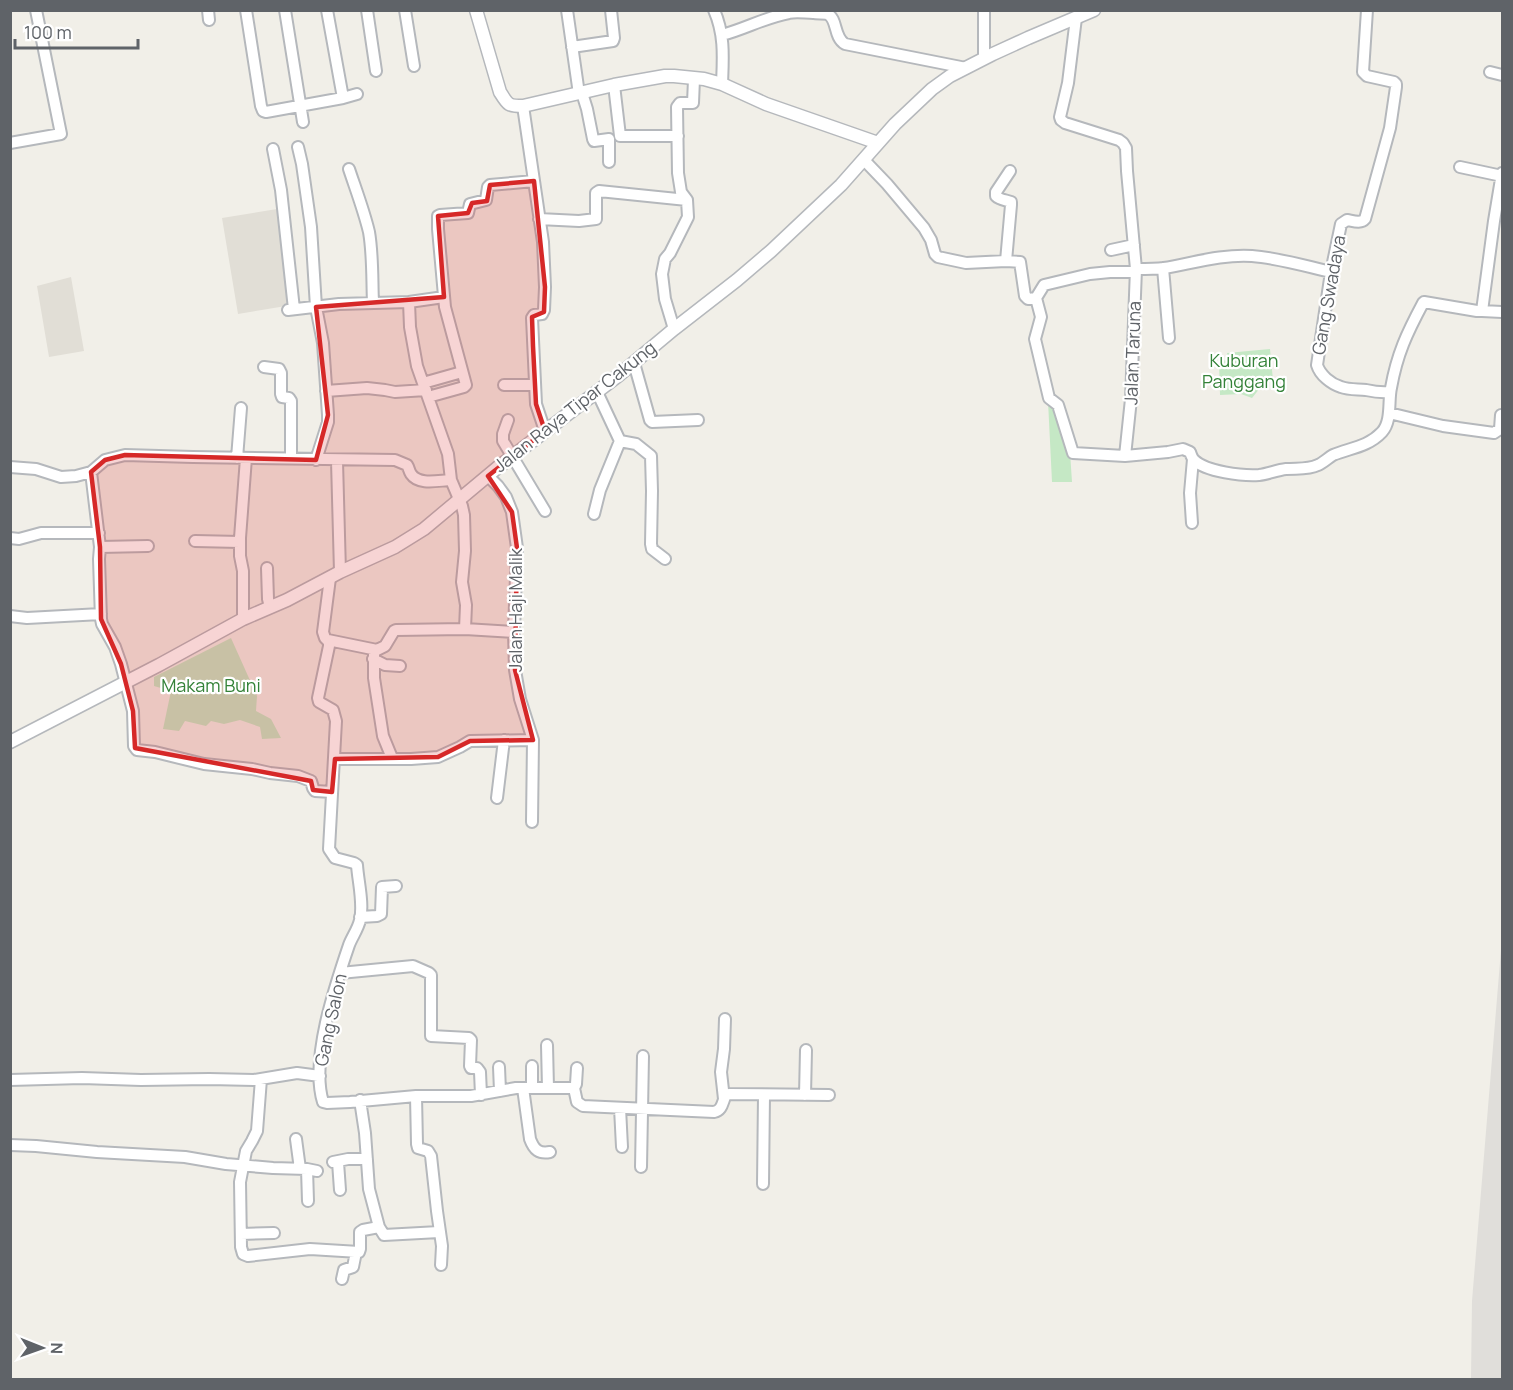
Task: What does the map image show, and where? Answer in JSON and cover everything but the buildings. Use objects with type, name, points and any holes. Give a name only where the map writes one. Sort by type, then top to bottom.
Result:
[{"type":"street","points":[[10,143],[61,134],[36,10]]},
{"type":"street","points":[[246,10],[261,106],[264,112],[357,94]]},
{"type":"street","points":[[285,10],[303,122]]},
{"type":"street","points":[[327,10],[343,98]]},
{"type":"street","points":[[367,10],[376,71]]},
{"type":"street","points":[[405,10],[414,66]]},
{"type":"street","points":[[476,10],[500,92],[507,104],[523,106],[665,76],[694,79],[722,84],[766,104],[878,143]]},
{"type":"street","points":[[567,10],[581,93],[587,109],[593,140],[609,139],[609,162]]},
{"type":"street","points":[[572,47],[613,41],[611,10]]},
{"type":"street","points":[[714,10],[722,34],[722,84]]},
{"type":"street","points":[[984,10],[984,58]]},
{"type":"street","name":"Jalan Raya Tipar Cakung","points":[[10,742],[243,619],[395,547],[424,529],[771,251],[841,185],[895,124],[932,89],[950,76],[984,58],[1027,44],[1094,10]]},
{"type":"street","name":"Gang Swadaya","points":[[1366,10],[1363,72],[1367,76],[1394,82],[1396,87],[1390,128],[1365,219],[1358,222],[1347,220],[1341,224],[1324,311],[1317,368],[1327,380],[1341,387],[1378,393],[1390,392]]},
{"type":"street","points":[[722,34],[738,31],[789,13],[827,14],[833,20],[837,36],[845,44],[966,68]]},
{"type":"street","name":"Jalan Taruna","points":[[1076,18],[1061,120],[1124,142],[1126,148],[1136,271],[1131,399],[1125,456]]},
{"type":"street","points":[[1490,72],[1503,75]]},
{"type":"street","points":[[674,329],[665,299],[662,274],[665,259],[688,217],[687,200],[681,192],[679,183],[677,107],[680,104],[693,103],[694,79]]},
{"type":"street","points":[[614,85],[621,136],[678,136]]},
{"type":"street","points":[[523,106],[543,242],[544,312],[532,318],[537,408],[545,431]]},
{"type":"street","points":[[298,147],[304,172],[311,227],[316,307],[323,343],[328,422],[316,460]]},
{"type":"street","points":[[273,149],[281,190],[291,310],[409,302],[444,297]]},
{"type":"street","points":[[864,160],[924,228],[938,257],[966,263],[1020,262],[1025,296],[1028,299],[1036,298]]},
{"type":"street","points":[[1460,166],[1502,175],[1480,311]]},
{"type":"street","points":[[348,169],[369,234],[373,303]]},
{"type":"street","points":[[1006,261],[1011,202],[999,198],[996,192],[1010,171]]},
{"type":"street","points":[[326,391],[367,388],[395,392],[426,390],[462,372],[445,307],[438,216],[468,213],[469,205],[486,200],[490,185],[534,182]]},
{"type":"street","points":[[539,219],[579,221],[596,219],[596,193],[600,191],[687,200]]},
{"type":"street","points":[[1111,250],[1134,246]]},
{"type":"street","points":[[1192,523],[1190,493],[1192,459],[1190,452],[1183,449],[1125,456],[1073,453],[1058,405],[1049,398],[1035,339],[1041,316],[1036,298],[1044,285],[1090,274],[1163,268],[1237,256],[1253,256],[1331,272]]},
{"type":"street","points":[[1163,268],[1169,338]]},
{"type":"street","points":[[409,302],[410,327],[417,366],[448,454],[451,480],[462,506],[465,526],[462,582],[466,605],[465,629]]},
{"type":"street","points":[[1192,459],[1202,465],[1228,473],[1258,475],[1318,465],[1334,455],[1358,448],[1383,431],[1389,413],[1395,368],[1405,337],[1424,302],[1480,311],[1503,312]]},
{"type":"street","points":[[634,363],[652,422],[698,420]]},
{"type":"street","points":[[264,367],[279,369],[282,397],[289,398],[291,401],[291,458]]},
{"type":"street","points":[[504,385],[535,385]]},
{"type":"street","points":[[594,514],[600,489],[620,441],[597,392]]},
{"type":"street","points":[[241,408],[240,556],[243,571],[243,619]]},
{"type":"street","points":[[1389,413],[1443,426],[1494,433],[1500,429],[1501,415]]},
{"type":"street","points":[[508,420],[502,438],[545,511]]},
{"type":"street","points":[[620,441],[636,444],[651,456],[651,544],[652,549],[665,559]]},
{"type":"street","points":[[10,468],[36,469],[61,477],[76,476],[91,472],[105,460],[125,455],[367,460],[400,461],[407,465],[416,480],[423,482],[451,480]]},
{"type":"street","name":"Gang Salon","points":[[337,460],[335,575],[323,632],[329,646],[318,698],[319,702],[334,712],[336,726],[329,849],[335,858],[357,865],[361,900],[360,917],[340,973],[322,1046],[320,1076],[323,1102],[416,1096],[481,1095],[527,1088],[574,1088]]},
{"type":"street","points":[[91,472],[99,533],[102,624],[118,655],[126,682],[134,713],[134,746],[137,750],[204,764],[298,776],[311,781],[315,791],[332,792]]},
{"type":"street","name":"Jalan Haji Malik","points":[[488,476],[506,497],[512,512],[517,548],[514,632],[517,688],[533,740],[532,822]]},
{"type":"street","points":[[10,538],[41,533],[99,533]]},
{"type":"street","points":[[195,541],[240,542]]},
{"type":"street","points":[[100,547],[148,546]]},
{"type":"street","points":[[267,568],[270,607]]},
{"type":"street","points":[[10,616],[27,618],[101,614]]},
{"type":"street","points":[[374,655],[385,646],[396,630],[465,629],[514,632]]},
{"type":"street","points":[[328,640],[374,655],[385,666],[400,666]]},
{"type":"street","points":[[374,655],[374,678],[383,736],[392,758]]},
{"type":"street","points":[[497,798],[504,740]]},
{"type":"street","points":[[335,759],[440,757],[470,741],[533,740]]},
{"type":"street","points":[[360,917],[381,914],[382,887],[396,886]]},
{"type":"street","points":[[340,973],[413,966],[429,973],[431,975],[431,1036],[471,1040],[470,1066],[477,1068],[480,1072],[481,1095]]},
{"type":"street","points":[[724,1100],[721,1072],[725,1019]]},
{"type":"street","points":[[547,1045],[548,1088]]},
{"type":"street","points":[[805,1095],[806,1050]]},
{"type":"street","points":[[641,1167],[642,1056]]},
{"type":"street","points":[[532,1066],[527,1088],[530,1139],[532,1147],[536,1150],[550,1152]]},
{"type":"street","points":[[499,1067],[500,1091]]},
{"type":"street","points":[[577,1068],[574,1088],[580,1105],[714,1112],[722,1107],[726,1095],[729,1094],[829,1095]]},
{"type":"street","points":[[10,1080],[261,1079],[289,1073],[320,1076]]},
{"type":"street","points":[[261,1079],[257,1131],[246,1151],[240,1182],[243,1254],[248,1256],[309,1250],[359,1252],[360,1232],[380,1227]]},
{"type":"street","points":[[763,1184],[764,1095]]},
{"type":"street","points":[[416,1096],[417,1144],[420,1149],[428,1150],[431,1156],[441,1245],[441,1265]]},
{"type":"street","points":[[360,1100],[369,1189],[384,1235],[439,1232]]},
{"type":"street","points":[[620,1108],[622,1147]]},
{"type":"street","points":[[296,1139],[308,1170],[308,1201]]},
{"type":"street","points":[[10,1145],[185,1157],[243,1166],[308,1170]]},
{"type":"street","points":[[340,1190],[335,1162],[367,1159]]},
{"type":"street","points":[[241,1234],[274,1233]]},
{"type":"street","points":[[342,1279],[344,1270],[353,1267],[356,1252]]},
{"type":"highlighted area","points":[[534,181],[545,287],[544,312],[532,317],[533,346],[536,404],[545,431],[488,476],[512,512],[517,548],[515,670],[533,740],[470,741],[438,757],[335,759],[332,792],[313,790],[311,781],[135,748],[133,711],[121,664],[101,619],[100,547],[91,472],[105,460],[125,455],[316,460],[328,415],[316,307],[444,297],[438,216],[468,213],[472,203],[487,201],[490,185]]},
{"type":"shaded area","points":[[277,209],[292,305],[238,314],[222,218]]},
{"type":"shaded area","points":[[71,277],[84,351],[49,357],[37,286]]},
{"type":"shaded area","points":[[1502,938],[1502,1379],[1471,1379],[1472,1301]]},
{"type":"green space","name":"Kuburan Panggang","points":[[1270,349],[1273,380],[1264,379],[1252,398],[1241,394],[1220,395],[1219,361],[1228,360],[1227,353]]},
{"type":"green space","points":[[1048,401],[1057,408],[1070,452],[1072,482],[1052,482]]},
{"type":"green space","name":"Makam Buni","points":[[231,638],[257,696],[256,711],[271,719],[281,738],[262,739],[260,727],[240,720],[224,724],[211,721],[206,726],[185,721],[179,731],[163,729],[171,691],[154,686],[154,677]]}]
